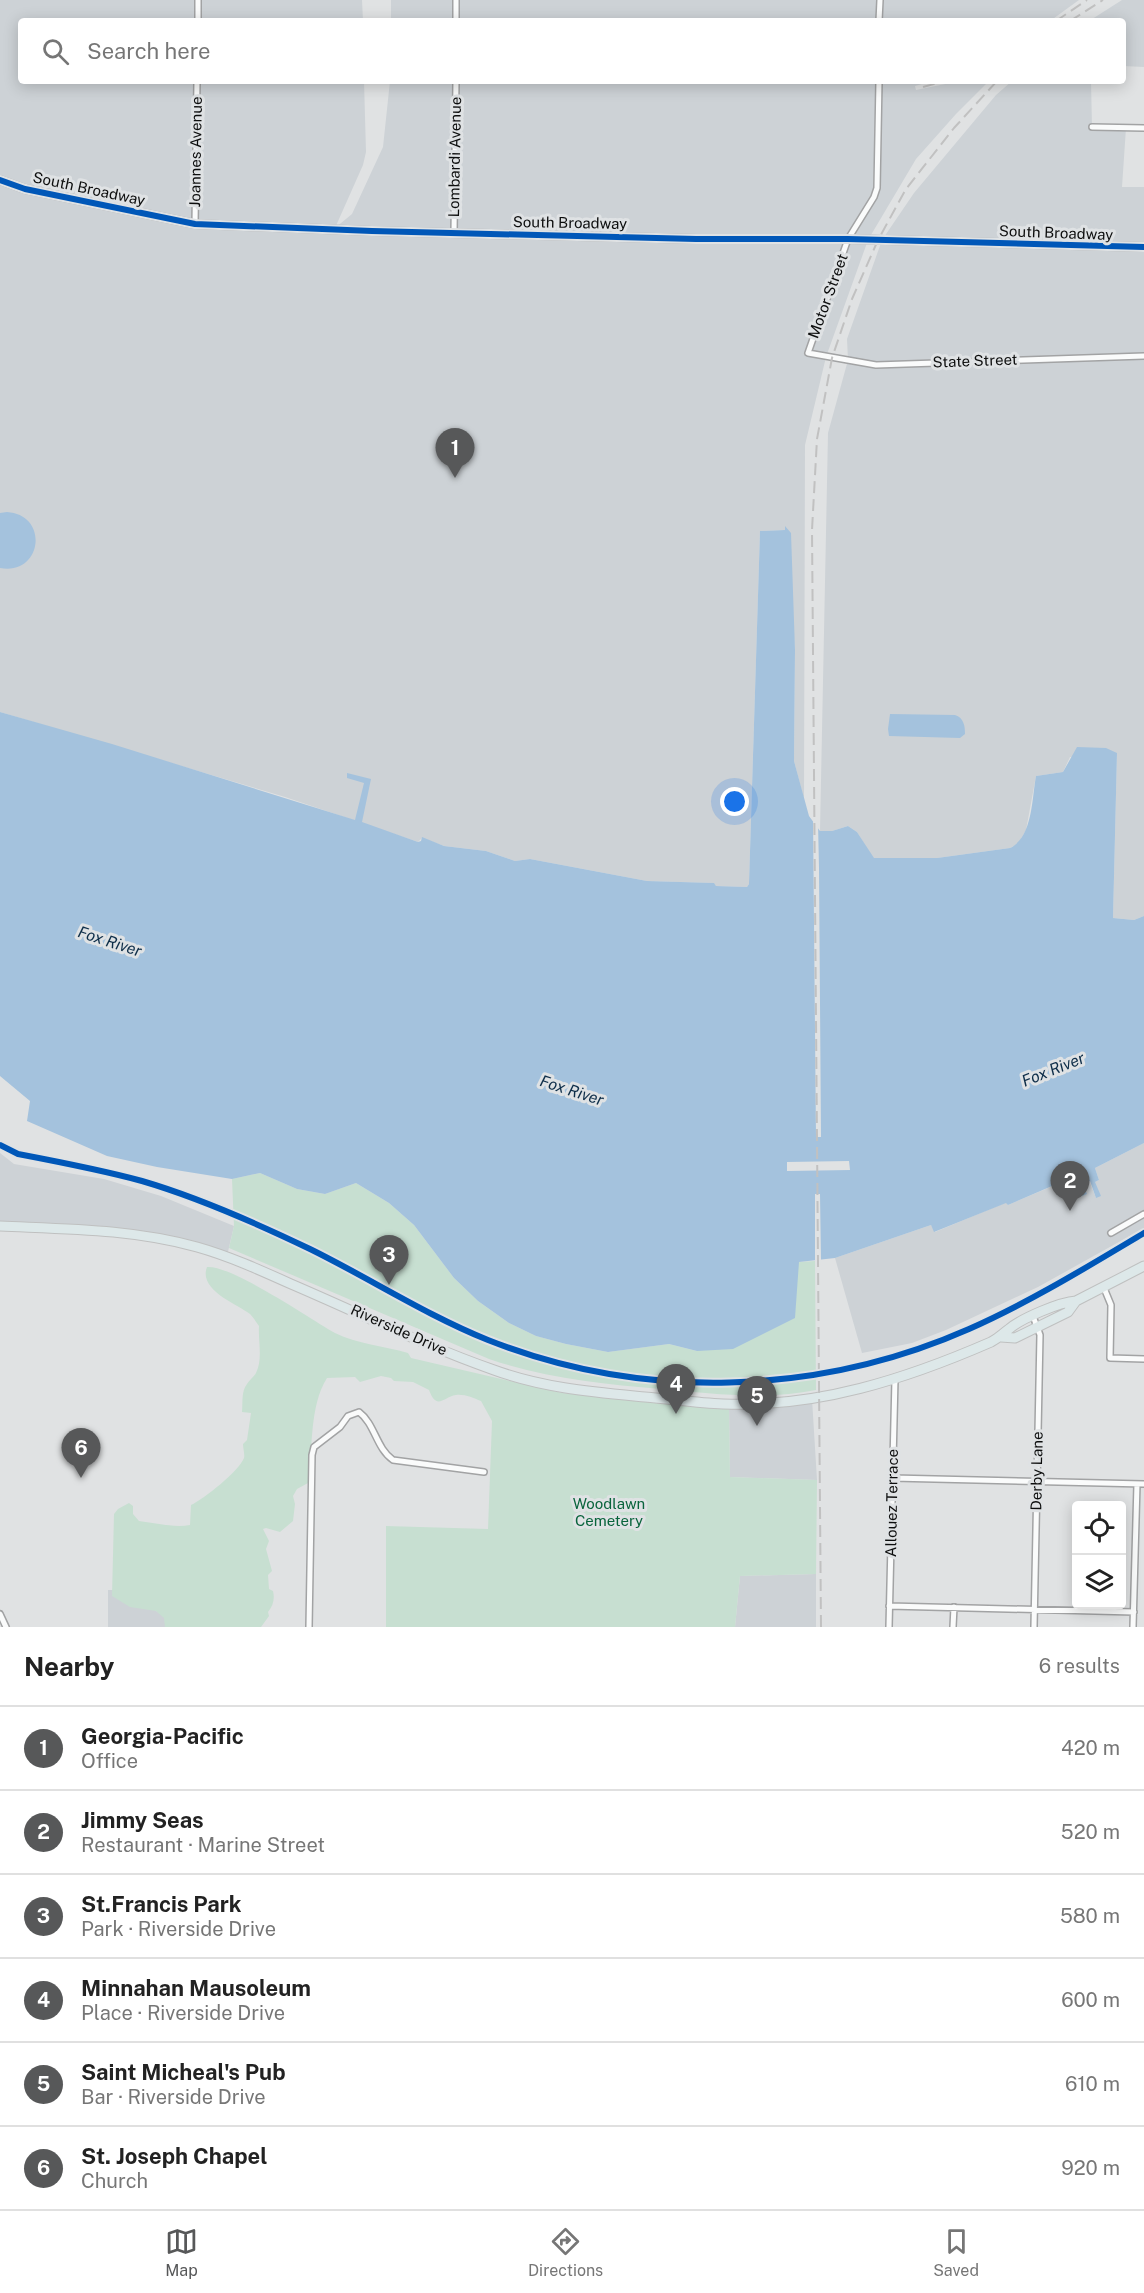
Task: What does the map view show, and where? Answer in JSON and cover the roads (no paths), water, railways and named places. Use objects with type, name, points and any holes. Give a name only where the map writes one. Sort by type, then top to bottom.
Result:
[{"type":"main road","name":"Riverside Drive","points":[[0,1226],[120,1232],[196,1247],[241,1262],[475,1364],[542,1384],[588,1392],[722,1404],[752,1405],[804,1401],[895,1379],[954,1358],[1001,1337]]},
{"type":"main road","points":[[1001,1337],[1010,1327],[1063,1302],[1076,1301],[1144,1266]]},
{"type":"main road","points":[[1001,1337],[1015,1338],[1068,1312],[1076,1301]]},
{"type":"street","points":[[198,0],[198,18]]},
{"type":"street","points":[[456,0],[456,18]]},
{"type":"street","points":[[879,0],[879,18]]},
{"type":"street","name":"Joannes Avenue","points":[[195,224],[197,84]]},
{"type":"street","name":"Lombardi Avenue","points":[[453,233],[456,84]]},
{"type":"street","name":"Motor Street","points":[[808,353],[848,239],[878,188],[879,84]]},
{"type":"street","points":[[1092,127],[1144,128]]},
{"type":"street","name":"South Broadway","points":[[0,180],[25,189],[195,224],[453,233],[696,239],[848,239],[1144,248]]},
{"type":"street","name":"State Street","points":[[808,353],[876,365],[1144,356]]},
{"type":"street","points":[[1111,1233],[1144,1214]]},
{"type":"street","points":[[1104,1288],[1111,1305],[1110,1358],[1144,1359]]},
{"type":"street","name":"Derby Lane","points":[[1033,1316],[1040,1335],[1034,1627]]},
{"type":"street","name":"Allouez Terrace","points":[[889,1627],[895,1379]]},
{"type":"street","points":[[309,1627],[312,1455],[314,1447],[340,1428],[348,1416],[359,1412],[365,1417],[383,1450],[393,1460],[484,1472]]},
{"type":"street","points":[[893,1478],[1144,1484]]},
{"type":"street","points":[[1133,1627],[1137,1484]]},
{"type":"street","points":[[890,1606],[1134,1612]]},
{"type":"street","points":[[953,1627],[954,1607]]},
{"type":"street","points":[[0,1614],[6,1627]]},
{"type":"water","points":[[7,512],[21,516],[30,523],[35,533],[35,544],[32,555],[25,563],[14,568],[0,568],[0,513]]},
{"type":"water","name":"Fox River","points":[[785,526],[791,533],[795,650],[794,761],[809,816],[820,831],[832,831],[848,826],[857,832],[874,858],[937,858],[1010,848],[1018,843],[1027,826],[1036,776],[1063,772],[1077,747],[1106,748],[1117,753],[1113,918],[1134,920],[1144,916],[1144,1143],[1095,1168],[1099,1180],[1095,1182],[1101,1196],[1096,1198],[1090,1181],[1082,1183],[1087,1194],[1082,1196],[1073,1177],[1008,1205],[1006,1203],[934,1232],[931,1225],[835,1258],[799,1262],[795,1318],[733,1349],[697,1351],[669,1344],[608,1352],[536,1336],[509,1323],[478,1301],[454,1278],[414,1225],[389,1203],[356,1183],[325,1194],[297,1189],[260,1173],[232,1179],[157,1167],[107,1156],[27,1121],[30,1101],[0,1076],[0,712],[112,744],[355,820],[364,783],[347,778],[347,773],[371,779],[362,822],[418,842],[422,837],[444,846],[486,851],[515,861],[530,859],[647,881],[714,883],[716,886],[747,887],[749,884],[760,531],[785,530]]},
{"type":"water","points":[[890,714],[955,715],[962,720],[965,734],[960,738],[889,736]]},
{"type":"railway","points":[[1060,18],[1087,0]]},
{"type":"railway","points":[[1075,18],[1103,0]]},
{"type":"railway","points":[[923,87],[934,84]]},
{"type":"railway","points":[[821,1627],[812,530],[817,439],[832,358],[852,299],[878,240],[906,189],[954,128],[994,84]]},
{"type":"place","name":"Georgia-Pacific","points":[[455,478]]},
{"type":"place","name":"Jimmy Seas","points":[[1070,1211]]},
{"type":"place","name":"St.Francis Park","points":[[389,1285]]},
{"type":"place","name":"Minnahan Mausoleum","points":[[676,1414]]},
{"type":"place","name":"Saint Micheal's Pub","points":[[757,1426]]},
{"type":"place","name":"St. Joseph Chapel","points":[[81,1478]]},
{"type":"park label","name":"Woodlawn Cemetery","points":[[609,1512]]}]
